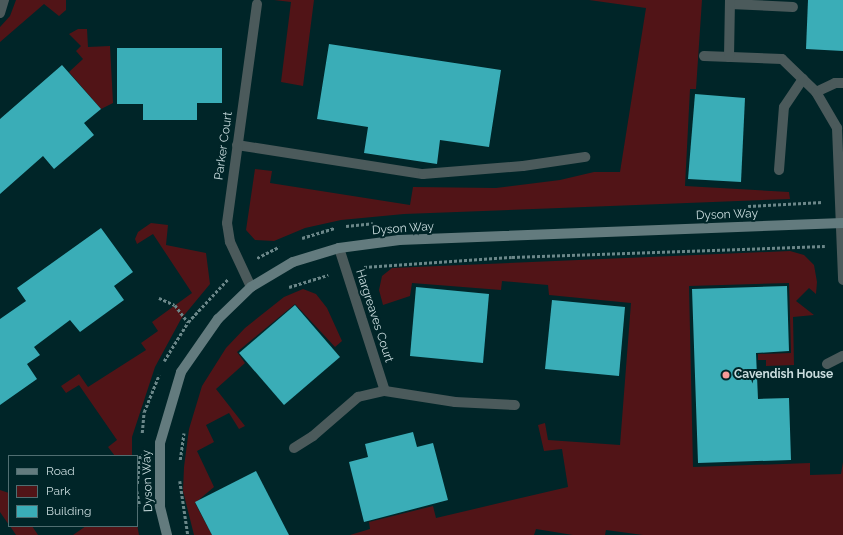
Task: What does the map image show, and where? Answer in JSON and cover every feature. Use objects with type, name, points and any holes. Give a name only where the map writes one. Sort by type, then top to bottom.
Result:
[{"type":"street","points":[[0,13],[4,0]]},
{"type":"street","points":[[729,57],[730,2],[793,7]]},
{"type":"street","name":"Parker Court","points":[[251,287],[230,242],[227,223],[257,4]]},
{"type":"street","points":[[704,56],[782,59],[816,92],[837,128],[842,223],[843,280]]},
{"type":"street","points":[[779,170],[784,107],[803,79]]},
{"type":"street","points":[[816,92],[835,83],[843,83]]},
{"type":"street","points":[[237,145],[423,174],[523,166],[585,157]]},
{"type":"street","name":"Dyson Way","points":[[167,535],[160,506],[160,443],[181,372],[218,320],[251,287],[293,262],[339,248],[399,240],[842,223]]},
{"type":"street","name":"Hargreaves Court","points":[[339,248],[384,391]]},
{"type":"street","points":[[827,364],[843,356]]},
{"type":"street","points":[[294,448],[313,436],[358,397],[384,391],[455,402],[516,405]]},
{"type":"path","points":[[741,206],[840,200]]},
{"type":"path","points":[[294,241],[324,230],[381,222]]},
{"type":"path","points":[[163,365],[188,322],[220,284],[265,252],[287,244]]},
{"type":"path","points":[[283,291],[345,270],[418,261],[842,246]]},
{"type":"path","points":[[159,298],[175,305],[188,322]]},
{"type":"path","points":[[141,441],[144,412],[160,372]]},
{"type":"path","points":[[179,467],[184,428]]},
{"type":"path","points":[[138,472],[140,448]]},
{"type":"path","points":[[180,474],[188,535]]},
{"type":"green space","points":[[16,0],[66,0],[66,10],[59,16],[44,4],[0,42],[0,27],[10,16]]},
{"type":"green space","points":[[274,0],[314,0],[303,86],[281,82],[291,2]]},
{"type":"green space","points":[[589,0],[702,0],[696,89],[690,89],[685,186],[789,192],[790,199],[404,214],[341,220],[305,228],[274,241],[255,240],[246,230],[255,169],[272,171],[270,183],[410,205],[413,187],[496,188],[560,180],[594,172],[620,172],[646,8]]},
{"type":"green space","points":[[78,29],[87,29],[88,47],[110,46],[113,103],[101,109],[69,72],[83,59],[76,51],[81,46],[69,34]]},
{"type":"green space","points":[[151,223],[168,225],[166,245],[206,253],[210,284],[181,319],[155,367],[132,437],[132,455],[114,455],[108,447],[117,440],[79,385],[66,393],[61,386],[79,374],[88,387],[146,350],[141,343],[158,331],[152,322],[192,293],[153,234],[137,244],[135,239],[138,232]]},
{"type":"green space","points":[[790,251],[804,255],[814,265],[817,282],[816,294],[809,288],[796,301],[814,315],[793,317],[794,365],[766,366],[766,360],[758,360],[758,354],[791,353],[789,283],[689,286],[693,467],[810,463],[810,475],[841,474],[843,462],[843,535],[643,535],[606,530],[605,535],[573,535],[536,529],[534,535],[350,535],[370,529],[369,522],[433,506],[436,518],[568,487],[562,449],[544,451],[538,425],[545,423],[548,440],[620,445],[631,303],[549,295],[548,285],[502,281],[501,290],[412,283],[410,296],[383,305],[379,290],[382,276],[392,268]]},
{"type":"green space","points":[[303,289],[316,294],[327,308],[342,341],[335,347],[295,304],[237,352],[245,363],[216,389],[245,426],[239,429],[229,413],[206,425],[214,442],[197,451],[214,487],[195,503],[212,535],[194,535],[183,491],[184,467],[189,429],[202,386],[226,348],[245,328],[284,297]]},
{"type":"green space","points":[[0,490],[8,493],[8,524],[0,512]]},
{"type":"green space","points":[[11,527],[33,527],[38,535],[16,535]]},
{"type":"green space","points":[[85,527],[138,527],[139,535],[73,535]]},
{"type":"building","points":[[808,0],[843,0],[843,51],[806,49]]},
{"type":"building","points":[[329,44],[501,70],[489,147],[440,140],[437,164],[364,153],[368,127],[317,119]]},
{"type":"building","points":[[117,48],[222,48],[222,103],[197,103],[197,120],[143,120],[143,104],[117,104]]},
{"type":"building","points":[[62,65],[101,109],[84,123],[94,135],[54,169],[43,156],[0,194],[0,119]]},
{"type":"building","points":[[695,94],[745,98],[741,182],[688,179]]},
{"type":"building","points":[[101,228],[133,272],[114,286],[124,300],[80,332],[70,320],[34,347],[40,355],[27,364],[37,379],[0,405],[0,319],[26,301],[17,288]]},
{"type":"building","name":"Cavendish House","points":[[787,286],[789,351],[756,353],[758,399],[789,398],[791,460],[698,463],[692,289]]},
{"type":"building","points":[[416,287],[489,294],[483,363],[410,356]]},
{"type":"building","points":[[552,300],[625,307],[619,376],[545,369]]},
{"type":"building","points":[[295,305],[340,357],[284,405],[239,353]]},
{"type":"building","points":[[413,432],[417,447],[433,443],[448,500],[364,522],[349,462],[368,457],[365,444]]},
{"type":"building","points":[[256,471],[289,535],[212,535],[195,502]]},
{"type":"place","name":"Cavendish House","points":[[726,375]]}]
